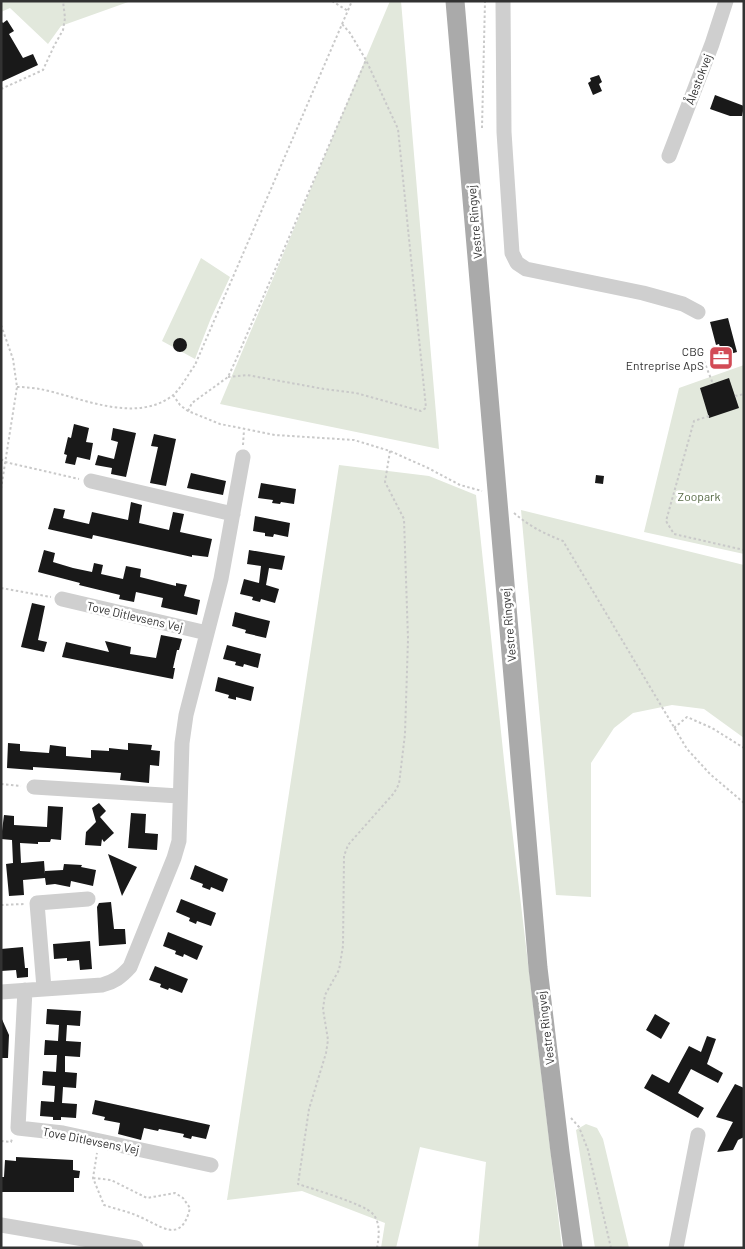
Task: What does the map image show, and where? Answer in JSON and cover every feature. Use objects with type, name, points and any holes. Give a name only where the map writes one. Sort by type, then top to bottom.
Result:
[{"type":"main road","name":"Vestre Ringvej","points":[[455,1],[538,968],[560,1152],[574,1248]]},
{"type":"street","points":[[503,1],[504,132],[512,253],[517,263],[526,269],[644,293],[683,304],[698,312]]},
{"type":"street","name":"Ålestokvej","points":[[669,156],[712,44],[726,1]]},
{"type":"street","points":[[1,992],[102,985],[122,976],[130,967],[179,841],[182,743],[186,715],[221,579],[243,457]]},
{"type":"street","points":[[91,481],[233,514]]},
{"type":"street","name":"Tove Ditlevsens Vej","points":[[62,599],[207,633]]},
{"type":"street","points":[[34,787],[180,796]]},
{"type":"street","points":[[44,988],[37,903],[88,899]]},
{"type":"street","name":"Tove Ditlevsens Vej","points":[[25,990],[18,1128],[63,1133],[212,1165]]},
{"type":"street","points":[[676,1248],[698,1135]]},
{"type":"street","points":[[1,1225],[136,1248]]},
{"type":"path","points":[[1,89],[43,70],[63,30],[65,18],[64,1]]},
{"type":"path","points":[[332,1],[348,12]]},
{"type":"path","points":[[17,387],[38,389],[112,407],[137,408],[154,405],[173,395],[195,365],[352,1]]},
{"type":"path","points":[[188,411],[192,403],[228,377],[247,375],[356,393],[421,412],[426,408],[398,129],[366,60],[350,32],[342,24]]},
{"type":"path","points":[[228,377],[366,60]]},
{"type":"path","points":[[1,325],[13,359],[17,387],[1,489]]},
{"type":"path","points":[[704,361],[713,384]]},
{"type":"path","points":[[735,396],[744,394]]},
{"type":"path","points":[[173,395],[188,411],[220,424],[275,435],[354,440],[390,451],[460,484],[497,495]]},
{"type":"path","points":[[709,416],[694,421],[666,521],[674,534],[744,550]]},
{"type":"path","points":[[377,1248],[379,1238],[378,1225],[372,1213],[355,1204],[298,1184],[309,1109],[326,1054],[328,1040],[323,1009],[325,995],[339,970],[343,946],[344,856],[348,845],[394,793],[399,784],[404,743],[408,648],[404,519],[385,482],[390,451]]},
{"type":"path","points":[[1,459],[5,462],[91,481]]},
{"type":"path","points":[[510,509],[528,525],[544,534],[563,541],[687,748],[710,774],[744,803]]},
{"type":"path","points":[[1,588],[62,599]]},
{"type":"path","points":[[674,728],[687,717],[712,728],[744,748]]},
{"type":"path","points":[[1,784],[34,787]]},
{"type":"path","points":[[1,905],[37,903]]},
{"type":"path","points":[[569,1116],[578,1128],[588,1150],[612,1248]]},
{"type":"path","points":[[93,1178],[111,1180],[147,1198],[175,1194],[183,1198],[190,1208],[187,1221],[180,1228],[171,1231],[156,1226],[138,1216],[104,1205],[93,1178],[99,1141]]},
{"type":"green space","points":[[1,1],[131,1],[61,26],[48,44],[10,8],[1,12]]},
{"type":"green space","points":[[390,1],[401,1],[439,449],[220,404]]},
{"type":"green space","points":[[201,258],[230,277],[195,359],[162,341]]},
{"type":"green space","name":"Zoopark","points":[[744,365],[744,554],[644,532],[679,388]]},
{"type":"green space","points":[[339,465],[429,476],[476,495],[506,779],[562,1248],[478,1248],[486,1162],[420,1147],[396,1248],[381,1248],[385,1223],[302,1191],[227,1200]]},
{"type":"green space","points":[[521,510],[744,565],[744,738],[704,709],[672,705],[633,713],[614,728],[591,763],[591,897],[556,895]]},
{"type":"green space","points":[[586,1124],[597,1128],[603,1139],[629,1248],[595,1248],[576,1130]]},
{"type":"building","points":[[7,20],[14,31],[9,34],[23,58],[33,54],[38,65],[1,82],[1,21],[3,23]]},
{"type":"building","points":[[599,75],[602,82],[599,84],[602,91],[593,95],[588,83],[591,81],[590,78]]},
{"type":"building","points":[[715,95],[744,106],[742,116],[730,116],[710,109]]},
{"type":"building","points":[[728,318],[737,352],[723,356],[719,344],[716,345],[710,322]]},
{"type":"building","points":[[180,338],[185,340],[187,345],[185,350],[180,352],[175,350],[173,345],[175,340]]},
{"type":"building","points":[[729,378],[739,408],[709,418],[700,388]]},
{"type":"building","points":[[74,424],[89,428],[86,442],[93,443],[90,460],[77,457],[75,465],[65,463],[67,455],[64,454],[68,437],[71,438]]},
{"type":"building","points":[[113,428],[136,433],[126,477],[111,474],[112,468],[95,465],[98,455],[114,459],[118,442],[111,440]]},
{"type":"building","points":[[154,434],[176,439],[166,486],[150,483],[158,447],[151,446]]},
{"type":"building","points":[[191,473],[226,481],[223,495],[187,488]]},
{"type":"building","points":[[596,475],[604,476],[603,484],[595,483]]},
{"type":"building","points":[[261,483],[296,489],[294,504],[272,503],[273,500],[258,498]]},
{"type":"building","points":[[131,502],[142,505],[139,523],[169,530],[173,512],[184,514],[180,532],[212,539],[208,557],[192,555],[192,557],[93,535],[92,539],[48,529],[54,508],[65,510],[63,518],[89,524],[92,512],[128,520]]},
{"type":"building","points":[[255,516],[290,523],[288,537],[274,534],[273,537],[265,536],[265,533],[253,531]]},
{"type":"building","points":[[44,550],[55,553],[53,562],[73,568],[92,572],[94,563],[103,565],[101,574],[123,579],[126,566],[141,569],[140,577],[176,586],[176,583],[187,585],[184,596],[200,600],[197,615],[161,607],[163,598],[136,592],[134,602],[119,599],[120,595],[38,572]]},
{"type":"building","points":[[249,550],[285,556],[282,570],[269,568],[266,585],[279,589],[275,603],[261,599],[260,602],[252,600],[253,597],[240,594],[244,579],[259,583],[261,566],[247,564]]},
{"type":"building","points":[[32,603],[45,606],[38,640],[47,642],[44,652],[21,647]]},
{"type":"building","points":[[235,612],[270,621],[266,638],[245,633],[246,630],[232,626]]},
{"type":"building","points":[[161,635],[182,639],[179,650],[177,650],[173,668],[175,668],[173,679],[62,657],[66,642],[109,652],[105,641],[131,647],[130,654],[156,658]]},
{"type":"building","points":[[227,645],[261,654],[258,668],[244,664],[243,667],[235,665],[236,662],[223,659]]},
{"type":"building","points":[[218,677],[254,687],[251,701],[236,697],[236,700],[228,698],[229,695],[215,691]]},
{"type":"building","points":[[8,743],[20,744],[20,751],[49,753],[50,745],[66,747],[66,756],[91,758],[91,750],[109,751],[109,748],[128,750],[128,743],[152,745],[151,750],[160,751],[159,766],[150,765],[149,783],[120,780],[121,773],[33,767],[33,770],[7,768]]},
{"type":"building","points":[[99,803],[106,811],[100,817],[114,833],[104,842],[102,839],[101,846],[85,845],[86,832],[96,822],[92,808]]},
{"type":"building","points":[[48,806],[63,807],[61,840],[51,839],[50,842],[38,842],[38,844],[20,843],[21,863],[44,861],[45,874],[45,871],[63,870],[64,864],[82,865],[81,867],[96,870],[93,886],[71,881],[70,887],[55,884],[46,885],[45,878],[23,880],[24,895],[9,896],[6,864],[13,863],[12,840],[1,839],[4,815],[14,816],[14,825],[47,827]]},
{"type":"building","points":[[131,813],[146,814],[145,833],[158,834],[157,850],[128,848]]},
{"type":"building","points":[[108,854],[137,867],[122,896]]},
{"type":"building","points":[[195,865],[228,879],[223,892],[211,887],[210,890],[202,887],[203,884],[190,879]]},
{"type":"building","points":[[181,899],[216,913],[211,926],[197,921],[196,924],[189,921],[190,918],[176,912]]},
{"type":"building","points":[[111,902],[114,929],[125,929],[126,944],[99,946],[97,907],[99,903]]},
{"type":"building","points":[[168,932],[203,946],[197,960],[184,954],[183,957],[175,954],[176,951],[163,946]]},
{"type":"building","points":[[90,941],[92,969],[80,970],[79,960],[67,961],[67,958],[54,959],[53,944]]},
{"type":"building","points":[[23,947],[28,977],[17,978],[16,970],[1,971],[1,949]]},
{"type":"building","points":[[155,966],[188,979],[182,993],[160,987],[161,984],[149,980]]},
{"type":"building","points":[[47,1009],[81,1011],[80,1026],[67,1025],[66,1041],[81,1042],[80,1057],[65,1056],[65,1072],[77,1073],[76,1088],[63,1087],[62,1103],[77,1104],[76,1118],[61,1117],[61,1120],[53,1120],[53,1117],[40,1116],[41,1101],[54,1102],[55,1086],[42,1085],[43,1071],[56,1072],[57,1055],[44,1055],[45,1040],[58,1041],[59,1025],[46,1024]]},
{"type":"building","points":[[655,1014],[670,1023],[661,1039],[646,1030]]},
{"type":"building","points":[[1,1017],[9,1035],[8,1058],[1,1058]]},
{"type":"building","points":[[707,1036],[716,1039],[707,1064],[723,1073],[718,1083],[691,1069],[678,1093],[704,1108],[698,1118],[644,1088],[652,1074],[669,1083],[689,1046],[701,1052]]},
{"type":"building","points":[[735,1084],[744,1088],[744,1137],[738,1140],[733,1150],[717,1152],[733,1122],[716,1117]]},
{"type":"building","points":[[95,1100],[210,1125],[206,1139],[192,1136],[191,1139],[183,1137],[184,1134],[144,1128],[141,1140],[118,1134],[120,1123],[104,1120],[105,1117],[92,1114]]},
{"type":"building","points":[[16,1157],[73,1160],[73,1170],[80,1171],[79,1178],[74,1178],[74,1192],[1,1192],[1,1177],[4,1177],[5,1160],[16,1161]]},
{"type":"place","name":"CBG Entreprise ApS","points":[[721,358]]}]
